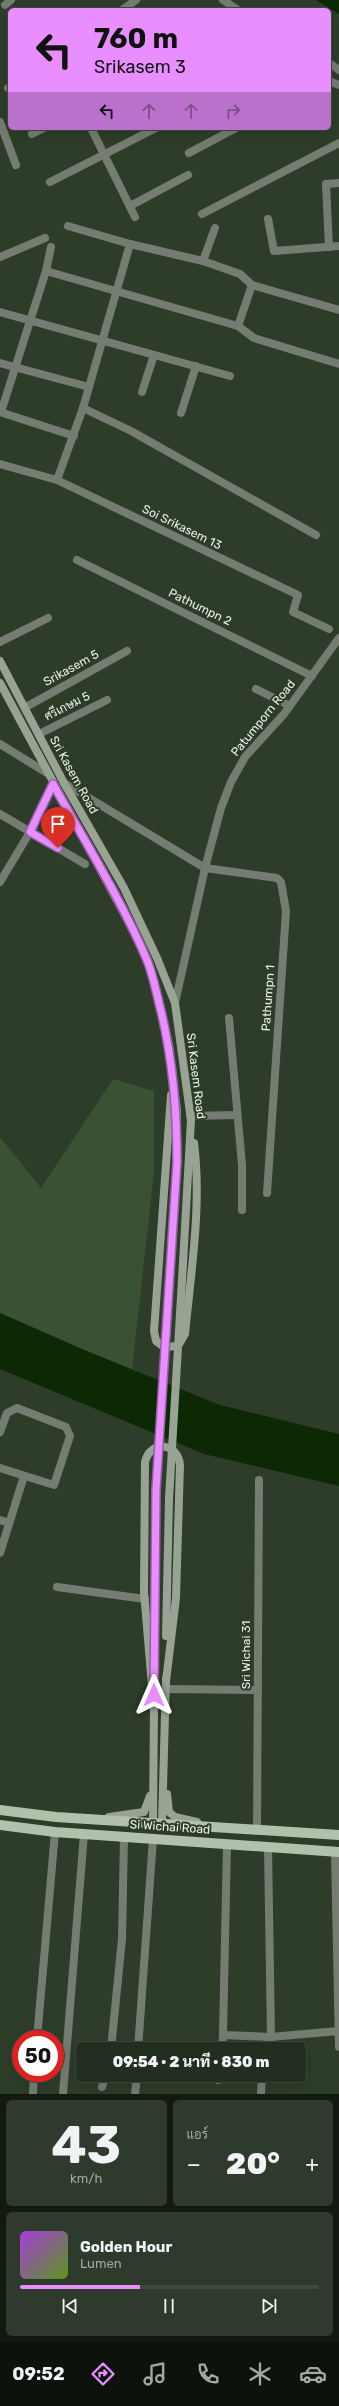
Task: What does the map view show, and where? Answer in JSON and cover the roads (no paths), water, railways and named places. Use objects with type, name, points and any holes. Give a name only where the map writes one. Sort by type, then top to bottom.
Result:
[{"type":"main road","name":"Sri Kasem Road","points":[[0,661],[26,707],[64,783],[124,888],[157,958],[175,1003],[190,1118],[184,1263],[169,1499],[164,1752],[158,1826]]},
{"type":"main road","name":"Sri Kasem Road","points":[[0,683],[47,773],[114,894],[148,961],[169,1045],[177,1111],[177,1162],[156,1490],[154,1751],[158,1826]]},
{"type":"main road","points":[[169,1045],[171,1112],[154,1331],[156,1341],[164,1348],[178,1346],[185,1334],[197,1170],[190,1118]]},
{"type":"main road","points":[[154,1710],[145,1599],[145,1462],[149,1452],[153,1448],[169,1447],[177,1454],[180,1465],[176,1598],[165,1685]]},
{"type":"main road","points":[[86,1819],[134,1815],[144,1812],[149,1803],[154,1751]]},
{"type":"main road","points":[[164,1752],[169,1812],[175,1817],[225,1828]]},
{"type":"main road","points":[[0,1827],[1,1810]]},
{"type":"main road","name":"Si Wichai Road","points":[[1,1810],[158,1826],[225,1828],[339,1836]]},
{"type":"main road","points":[[129,1837],[150,1836],[158,1826],[172,1836],[213,1843]]},
{"type":"main road","name":"Si Wichai Road","points":[[0,1827],[337,1852]]},
{"type":"street","points":[[125,8],[136,0]]},
{"type":"street","points":[[223,0],[235,8]]},
{"type":"street","points":[[0,122],[16,165]]},
{"type":"street","points":[[32,134],[40,130]]},
{"type":"street","points":[[92,130],[135,217]]},
{"type":"street","points":[[50,182],[152,130]]},
{"type":"street","points":[[189,152],[232,130]]},
{"type":"street","points":[[202,214],[339,143]]},
{"type":"street","points":[[130,206],[188,175]]},
{"type":"street","points":[[329,247],[326,184],[339,183]]},
{"type":"street","points":[[268,219],[274,251],[339,246]]},
{"type":"street","points":[[68,226],[130,244],[203,261],[240,274],[252,285],[339,310]]},
{"type":"street","points":[[203,261],[215,228]]},
{"type":"street","points":[[0,256],[45,238]]},
{"type":"street","points":[[57,480],[83,408],[130,244]]},
{"type":"street","points":[[51,247],[46,271],[29,320],[16,367],[0,412],[74,436]]},
{"type":"street","points":[[46,271],[117,290],[238,326],[254,338],[339,364]]},
{"type":"street","points":[[238,326],[252,285]]},
{"type":"street","points":[[0,312],[230,376]]},
{"type":"street","points":[[142,392],[154,355]]},
{"type":"street","points":[[0,363],[89,387]]},
{"type":"street","points":[[181,413],[196,366]]},
{"type":"street","points":[[83,408],[131,431],[316,535]]},
{"type":"street","name":"Soi Srikasem 13","points":[[0,464],[57,480],[298,595],[293,612],[329,629]]},
{"type":"street","name":"Pathumpn 2","points":[[77,560],[312,676]]},
{"type":"street","points":[[0,642],[48,618]]},
{"type":"street","name":"Patumporn Road","points":[[175,1003],[205,868],[221,808],[231,782],[245,757],[290,706],[339,638]]},
{"type":"street","name":"Srikasem 5","points":[[26,707],[128,651]]},
{"type":"street","points":[[256,689],[290,706]]},
{"type":"street","name":"ศรีเกษม 5","points":[[39,734],[107,700]]},
{"type":"street","points":[[0,744],[47,773]]},
{"type":"street","points":[[64,783],[205,868]]},
{"type":"street","points":[[0,882],[30,832],[53,784]]},
{"type":"street","points":[[0,814],[85,864]]},
{"type":"street","name":"Pathumpn 1","points":[[205,868],[277,878],[281,882],[286,911],[267,1193]]},
{"type":"street","points":[[229,1018],[236,1115],[242,1165],[242,1210]]},
{"type":"street","points":[[190,1118],[236,1115]]},
{"type":"street","points":[[0,1432],[7,1414],[14,1408],[54,1421],[68,1429],[70,1436],[56,1483],[50,1484],[0,1468]]},
{"type":"street","points":[[0,1553],[24,1476]]},
{"type":"street","name":"Sri Wichai 31","points":[[257,1831],[259,1480]]},
{"type":"street","points":[[0,1520],[9,1523]]},
{"type":"street","points":[[57,1587],[145,1599]]},
{"type":"street","points":[[165,1685],[258,1690]]},
{"type":"street","points":[[38,2030],[55,1832]]},
{"type":"street","points":[[63,2094],[84,1834]]},
{"type":"street","points":[[112,2042],[122,1939],[129,1837]]},
{"type":"street","points":[[138,2042],[153,1839]]},
{"type":"street","points":[[222,2042],[227,1844]]},
{"type":"street","points":[[268,1847],[271,2037],[269,2042]]},
{"type":"street","points":[[337,1852],[339,2046]]},
{"type":"street","points":[[223,2035],[271,2037],[338,2031]]},
{"type":"street","points":[[32,2094],[33,2082]]},
{"type":"street","points":[[102,2087],[104,2082]]},
{"type":"street","points":[[135,2094],[136,2082]]},
{"type":"street","points":[[261,2094],[262,2082]]}]
